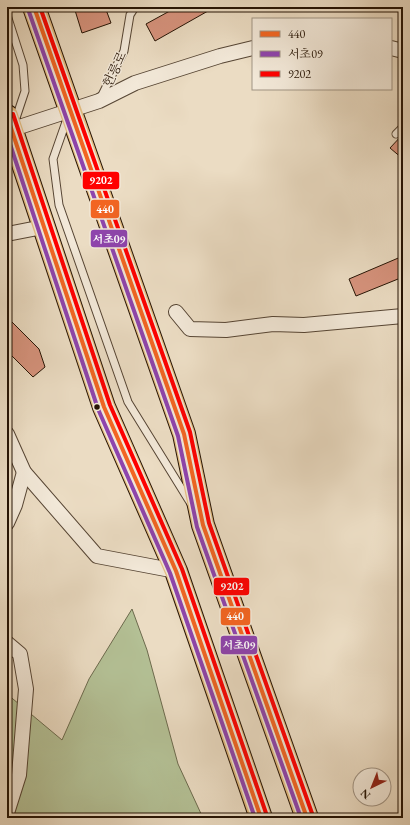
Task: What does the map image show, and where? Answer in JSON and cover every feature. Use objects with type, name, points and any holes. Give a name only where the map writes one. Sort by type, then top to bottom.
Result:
[{"type":"main road","points":[[34,7],[184,434],[203,525],[307,818]]},
{"type":"main road","points":[[9,126],[104,407],[176,571],[261,818]]},
{"type":"street","points":[[99,101],[135,83],[220,56],[252,48]]},
{"type":"street","points":[[392,48],[403,51]]},
{"type":"street","name":"헌릉로","points":[[9,126],[99,101]]},
{"type":"street","points":[[7,234],[43,227]]},
{"type":"street","points":[[176,312],[190,329],[226,330],[273,324],[304,325],[403,316]]},
{"type":"street","points":[[8,435],[24,472],[97,556],[176,571]]},
{"type":"street","points":[[7,523],[15,505],[24,472]]},
{"type":"street","points":[[7,643],[20,654],[26,689],[19,775],[7,813]]},
{"type":"lane","name":"헌릉로","points":[[99,101],[124,51],[130,15],[135,7]]},
{"type":"lane","points":[[7,15],[23,65],[25,91],[9,126]]},
{"type":"lane","points":[[70,110],[53,159],[59,205],[128,402],[203,525]]},
{"type":"lane","points":[[396,134],[403,127]]},
{"type":"green space","points":[[132,609],[147,650],[178,764],[203,818],[7,818],[7,694],[62,740],[89,679]]},
{"type":"building","points":[[74,7],[105,7],[111,23],[82,33]]},
{"type":"building","points":[[177,7],[215,7],[155,41],[146,24]]},
{"type":"building","points":[[403,134],[403,159],[390,148]]},
{"type":"building","points":[[403,256],[403,277],[356,296],[349,279]]},
{"type":"building","points":[[7,317],[39,349],[45,367],[33,377],[7,351]]},
{"type":"transit line","name":"440","points":[[34,7],[184,434],[203,525],[307,818]]},
{"type":"transit line","name":"9202","points":[[40,7],[190,432],[209,523],[313,816]]},
{"type":"transit line","name":"서초09","points":[[28,9],[178,436],[197,527],[301,818]]},
{"type":"transit line","name":"9202","points":[[13,114],[110,405],[182,569],[267,816]]},
{"type":"transit line","name":"440","points":[[7,116],[104,407],[176,571],[261,818]]},
{"type":"transit line","name":"서초09","points":[[7,135],[98,409],[170,573],[255,818]]}]
